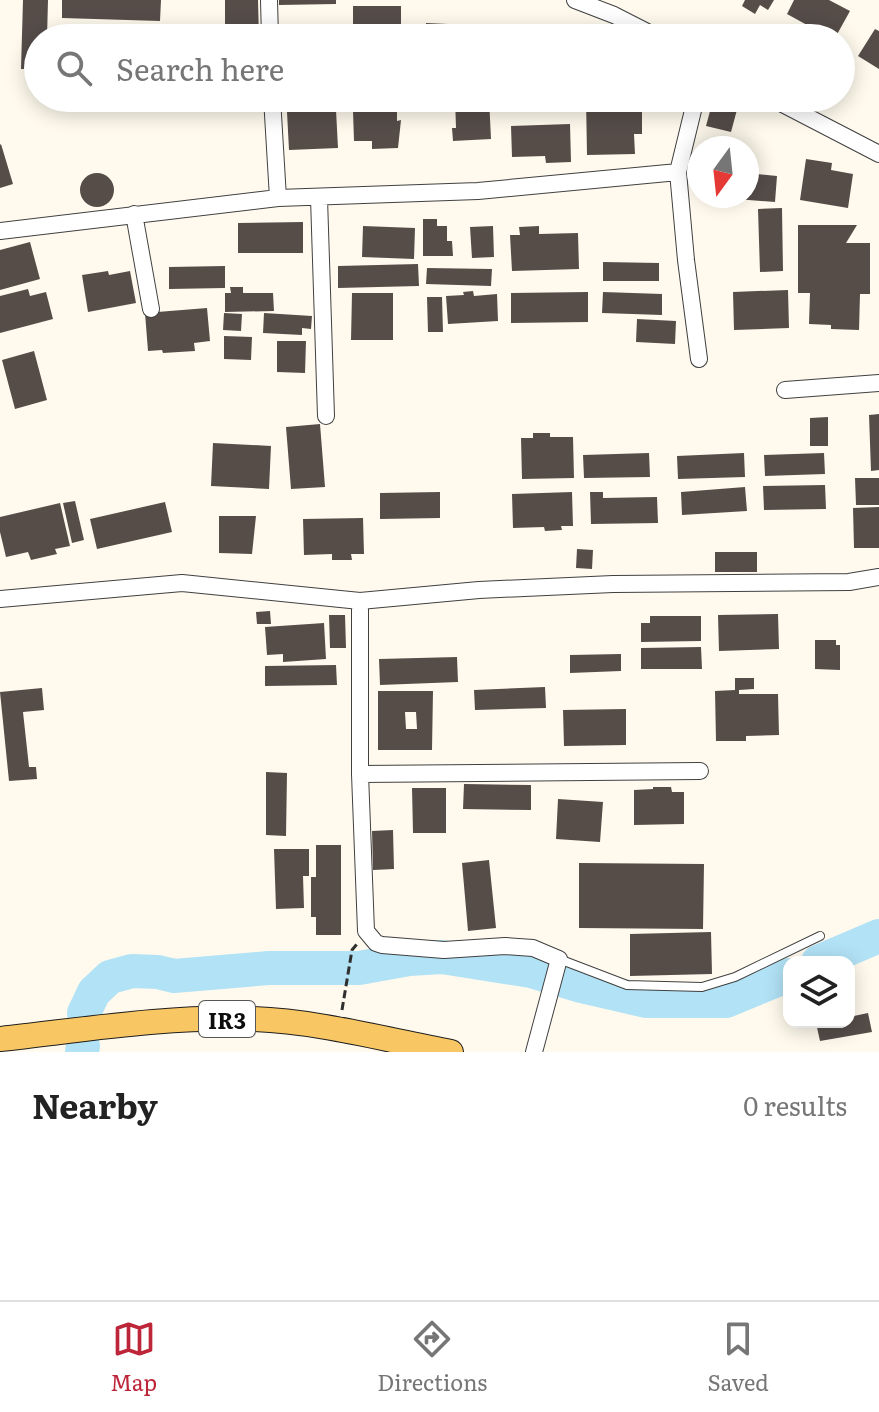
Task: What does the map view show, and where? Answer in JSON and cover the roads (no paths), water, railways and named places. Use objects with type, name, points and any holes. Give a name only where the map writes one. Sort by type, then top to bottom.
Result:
[{"type":"main road","name":"IR3","points":[[0,1039],[177,1019],[253,1019],[320,1027],[451,1052]]},
{"type":"street","points":[[269,0],[270,24]]},
{"type":"street","points":[[575,0],[632,24]]},
{"type":"street","points":[[273,112],[278,198]]},
{"type":"street","points":[[693,112],[678,172],[699,359]]},
{"type":"street","points":[[798,112],[879,154]]},
{"type":"street","points":[[0,231],[278,198],[478,191],[678,172]]},
{"type":"street","points":[[319,198],[326,416]]},
{"type":"street","points":[[134,214],[151,309]]},
{"type":"street","points":[[785,390],[879,383]]},
{"type":"street","points":[[0,599],[182,583],[360,601],[479,590],[613,584],[849,582],[879,577]]},
{"type":"street","points":[[360,601],[360,774],[366,931],[376,943],[444,950],[505,946],[533,948],[558,963],[534,1052]]},
{"type":"street","points":[[360,774],[700,771]]},
{"type":"lane","points":[[558,963],[627,985],[702,987],[735,977],[820,936]]},
{"type":"waterway","points":[[832,956],[879,936]]},
{"type":"waterway","points":[[84,1013],[94,992],[110,977],[132,971],[174,976],[269,968],[359,968],[442,957],[531,971],[646,1001],[726,1001],[783,977]]},
{"type":"waterway","points":[[82,1052],[83,1046]]}]
